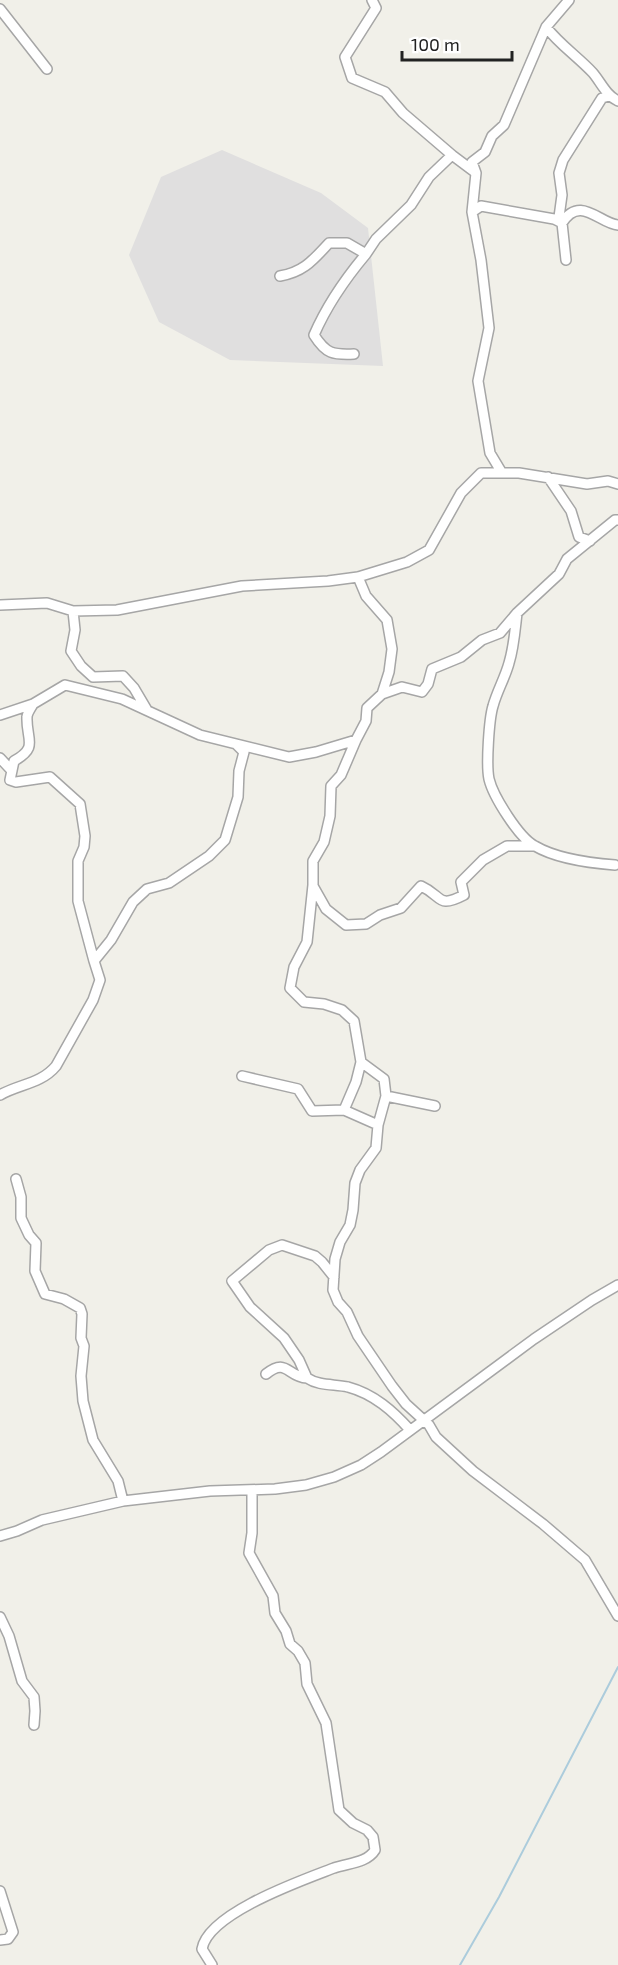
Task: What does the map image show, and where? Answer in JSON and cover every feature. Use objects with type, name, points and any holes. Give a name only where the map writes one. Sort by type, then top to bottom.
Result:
[{"type":"street","points":[[372,0],[376,8],[345,57],[352,78],[386,92],[403,113],[452,155],[476,172]]},
{"type":"street","points":[[502,473],[490,453],[478,381],[489,328],[472,212],[476,172],[472,162],[485,152],[492,136],[504,125],[546,27],[569,0]]},
{"type":"street","points":[[0,9],[47,69]]},
{"type":"street","points":[[546,27],[595,76],[614,99]]},
{"type":"street","points":[[566,260],[562,223],[559,217],[562,195],[560,173],[563,160],[602,98],[614,99]]},
{"type":"street","points":[[354,354],[339,354],[322,348],[314,335],[322,316],[376,239],[411,205],[429,177],[452,155]]},
{"type":"street","points":[[472,212],[481,207],[554,219],[562,223]]},
{"type":"street","points":[[562,223],[566,216],[580,210],[600,216],[610,225],[618,225]]},
{"type":"street","points":[[280,276],[304,269],[329,243],[347,243],[366,254]]},
{"type":"street","points":[[0,605],[47,603],[73,611],[117,610],[242,586],[358,577],[407,562],[429,550],[461,493],[481,473],[519,473],[587,484],[608,481],[618,484]]},
{"type":"street","points":[[548,477],[572,511],[579,537],[590,541]]},
{"type":"street","points":[[344,1110],[356,1082],[361,1062],[354,1021],[342,1011],[324,1004],[304,1002],[290,988],[294,968],[307,942],[313,861],[324,842],[330,816],[331,786],[341,775],[366,721],[368,708],[382,694],[402,687],[422,692],[428,684],[432,669],[461,657],[483,640],[500,633],[517,613],[559,574],[567,560],[615,520],[618,520]]},
{"type":"street","points":[[358,577],[366,596],[387,620],[392,649],[389,672],[382,694]]},
{"type":"street","points":[[73,611],[75,630],[71,651],[81,666],[93,677],[123,676],[134,688],[147,710]]},
{"type":"street","points":[[517,613],[509,663],[492,706],[489,778],[508,816],[533,846]]},
{"type":"street","points":[[0,715],[33,704],[65,685],[122,699],[200,735],[289,757],[356,740]]},
{"type":"street","points":[[0,1095],[15,1086],[31,1084],[49,1075],[93,1000],[100,980],[78,901],[78,861],[84,847],[85,836],[80,804],[50,777],[16,782],[10,780],[14,761],[26,754],[30,745],[27,716],[33,704]]},
{"type":"street","points":[[94,961],[111,940],[133,902],[147,889],[169,883],[210,856],[225,840],[238,797],[239,771],[243,752],[234,742]]},
{"type":"street","points":[[0,758],[12,771]]},
{"type":"street","points":[[313,885],[326,909],[346,925],[366,924],[380,915],[401,908],[421,886],[429,890],[440,901],[450,902],[464,895],[461,882],[483,860],[507,846],[533,846],[574,859],[615,864]]},
{"type":"street","points":[[361,1062],[384,1079],[386,1096],[378,1125],[376,1148],[360,1170],[355,1183],[350,1225],[340,1242],[333,1290],[338,1302],[347,1312],[358,1336],[406,1404],[429,1425],[436,1437],[473,1471],[543,1524],[585,1560],[618,1616]]},
{"type":"street","points":[[242,1076],[298,1089],[312,1111],[344,1110],[378,1125]]},
{"type":"street","points":[[386,1096],[435,1107]]},
{"type":"street","points":[[16,1179],[21,1197],[21,1218],[29,1235],[36,1243],[35,1271],[45,1294],[64,1299],[80,1308],[82,1314],[83,1401],[93,1440],[118,1481],[123,1501]]},
{"type":"street","points":[[307,1378],[299,1360],[284,1338],[250,1307],[232,1281],[268,1250],[282,1245],[315,1256],[334,1277]]},
{"type":"street","points":[[0,1536],[42,1520],[123,1501],[210,1491],[306,1485],[334,1477],[361,1465],[534,1339],[618,1285]]},
{"type":"street","points":[[266,1374],[277,1366],[281,1366],[298,1377],[307,1378],[317,1384],[330,1384],[367,1393],[397,1415],[410,1430]]},
{"type":"street","points":[[212,1965],[202,1949],[203,1943],[224,1921],[280,1888],[292,1886],[337,1867],[365,1859],[375,1850],[373,1837],[367,1830],[353,1823],[339,1810],[326,1723],[307,1684],[305,1663],[298,1651],[290,1644],[286,1631],[275,1613],[273,1596],[249,1553],[252,1533],[252,1490]]},
{"type":"street","points":[[0,1617],[9,1636],[22,1681],[33,1697],[36,1711],[34,1725]]},
{"type":"street","points":[[0,1891],[13,1932],[8,1939],[0,1940]]},
{"type":"shaded area","points":[[222,150],[321,193],[368,228],[383,366],[230,360],[159,322],[129,255],[161,177]]},
{"type":"waterway","points":[[460,1965],[499,1897],[618,1667]]}]
